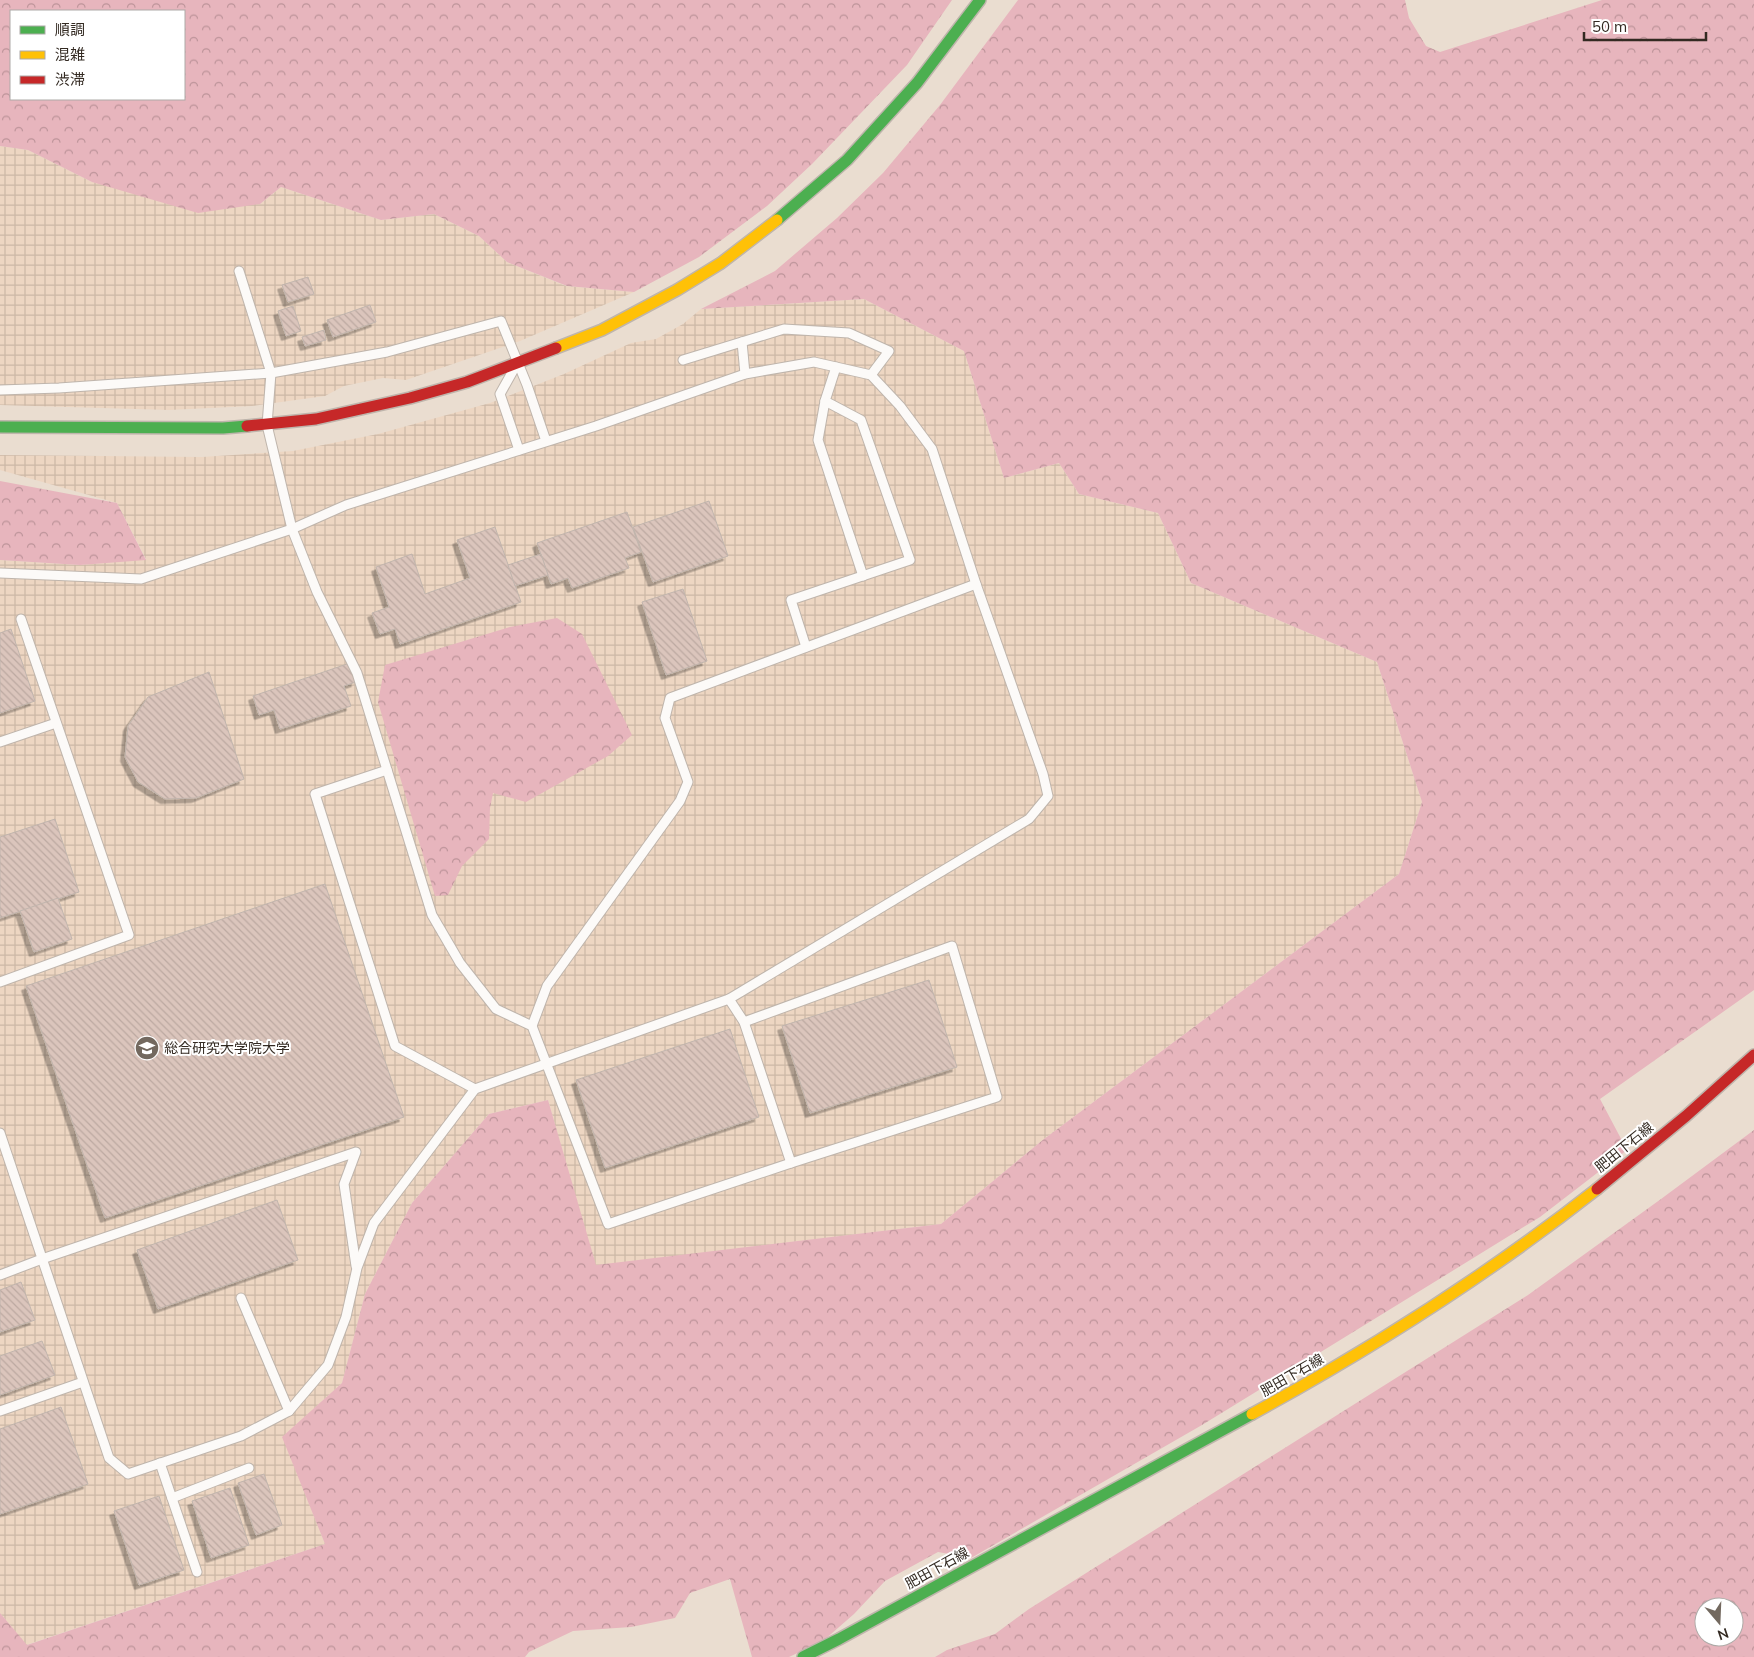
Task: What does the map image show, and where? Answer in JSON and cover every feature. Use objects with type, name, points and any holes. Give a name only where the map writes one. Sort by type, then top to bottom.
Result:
[{"type":"main road","points":[[0,427],[223,428],[316,419],[410,398],[467,382],[602,330],[677,290],[721,263],[773,223],[847,160],[917,83],[980,0]]},
{"type":"main road","name":"肥田下石線","points":[[803,1657],[1295,1391],[1382,1339],[1468,1284],[1544,1229],[1638,1156],[1698,1106],[1754,1055]]},
{"type":"lane","points":[[239,271],[272,373],[267,425],[292,529],[318,592],[357,673],[432,915],[460,963],[496,1009],[532,1026]]},
{"type":"lane","points":[[0,390],[59,388],[272,373],[387,352],[501,321],[527,385],[546,442]]},
{"type":"lane","points":[[683,360],[784,329],[849,333],[889,351],[871,375]]},
{"type":"lane","points":[[742,342],[745,374]]},
{"type":"lane","points":[[0,573],[141,579],[292,529],[346,505],[546,442],[745,374],[814,362],[871,375],[900,406],[932,449],[976,584],[1043,774],[1048,796],[1029,819],[729,999],[475,1089],[374,1223],[356,1268],[346,1316],[328,1366],[289,1411],[241,1436],[128,1474],[108,1458],[0,1133]]},
{"type":"lane","points":[[517,363],[500,394],[520,450]]},
{"type":"lane","points":[[836,367],[825,401],[818,440],[862,576]]},
{"type":"lane","points":[[806,647],[791,600],[910,560],[861,420],[825,401]]},
{"type":"lane","points":[[744,1022],[952,946],[998,1097],[608,1224],[532,1026],[548,986],[683,795],[688,782],[665,718],[670,698],[976,584]]},
{"type":"lane","points":[[0,982],[128,935],[21,619]]},
{"type":"lane","points":[[0,742],[56,722]]},
{"type":"lane","points":[[387,770],[315,794],[395,1046],[475,1089]]},
{"type":"lane","points":[[729,999],[744,1022],[791,1163]]},
{"type":"lane","points":[[0,1275],[356,1152],[344,1184],[356,1268]]},
{"type":"lane","points":[[241,1298],[289,1411]]},
{"type":"lane","points":[[0,1411],[83,1382]]},
{"type":"lane","points":[[160,1463],[197,1572]]},
{"type":"lane","points":[[172,1498],[249,1468]]},
{"type":"shaded area","points":[[0,146],[28,150],[92,182],[260,204],[281,187],[381,220],[434,214],[479,236],[507,262],[566,286],[634,292],[520,341],[406,380],[383,378],[344,386],[325,396],[252,406],[169,410],[0,405]]},
{"type":"shaded area","points":[[864,299],[964,351],[1004,478],[1059,463],[1079,494],[1158,513],[1191,583],[1377,662],[1422,802],[1399,874],[1044,1139],[941,1224],[595,1266],[548,1100],[489,1114],[412,1203],[365,1294],[342,1383],[283,1437],[325,1544],[26,1645],[0,1613],[0,560],[80,565],[146,559],[117,503],[0,470],[0,455],[202,457],[293,451],[378,434],[490,403],[564,374],[631,343],[656,339],[683,324],[701,309]]},
{"type":"green space","points":[[0,0],[952,0],[907,65],[812,164],[767,206],[699,257],[634,292],[567,286],[507,262],[479,236],[434,214],[381,220],[281,187],[260,204],[198,213],[92,182],[28,150],[0,146]]},
{"type":"green space","points":[[1018,0],[1405,0],[1409,18],[1426,46],[1440,52],[1602,0],[1754,0],[1754,990],[1600,1099],[1627,1150],[1540,1217],[1202,1425],[971,1558],[938,1552],[885,1581],[854,1614],[823,1641],[789,1657],[752,1657],[730,1579],[690,1593],[675,1618],[631,1627],[573,1631],[529,1652],[525,1657],[0,1657],[0,1613],[27,1645],[325,1544],[282,1437],[342,1383],[365,1294],[412,1203],[489,1114],[548,1100],[596,1265],[941,1224],[1044,1139],[1399,874],[1422,802],[1377,662],[1191,583],[1158,513],[1079,494],[1059,463],[1004,478],[964,351],[864,299],[701,309],[775,271],[837,218],[883,173],[940,105]]},
{"type":"green space","points":[[0,481],[117,503],[146,560],[80,565],[0,560]]},
{"type":"green space","points":[[557,618],[582,634],[632,735],[608,756],[526,802],[493,793],[490,808],[489,839],[462,866],[448,895],[435,896],[378,702],[385,665],[510,627]]},
{"type":"green space","points":[[1754,1130],[1754,1657],[935,1657],[947,1650],[995,1634],[1029,1609],[1528,1295]]},
{"type":"building","points":[[308,277],[314,294],[288,302],[282,285]]},
{"type":"building","points":[[370,305],[376,322],[333,337],[327,320]]},
{"type":"building","points":[[293,306],[301,331],[286,336],[278,311]]},
{"type":"building","points":[[324,330],[326,340],[305,346],[302,337]]},
{"type":"building","points":[[709,501],[728,556],[653,582],[633,527]]},
{"type":"building","points":[[627,512],[641,552],[625,558],[629,568],[572,588],[568,578],[551,584],[537,543]]},
{"type":"building","points":[[495,527],[521,602],[400,644],[395,629],[380,634],[372,613],[389,607],[376,567],[412,554],[425,594],[470,578],[457,540]]},
{"type":"building","points":[[541,554],[548,575],[515,586],[508,565]]},
{"type":"building","points":[[683,589],[707,661],[666,675],[642,602]]},
{"type":"building","points":[[11,629],[35,701],[0,713],[0,633]]},
{"type":"building","points":[[350,663],[356,682],[344,686],[351,706],[280,729],[274,710],[259,715],[253,696]]},
{"type":"building","points":[[209,672],[244,779],[196,798],[165,799],[138,782],[125,757],[128,726],[148,697]]},
{"type":"building","points":[[55,819],[79,892],[0,918],[0,837]]},
{"type":"building","points":[[325,884],[404,1117],[105,1218],[26,986]]},
{"type":"building","points":[[58,898],[72,939],[34,952],[20,911]]},
{"type":"building","points":[[929,980],[957,1067],[810,1113],[782,1026]]},
{"type":"building","points":[[730,1029],[759,1117],[605,1168],[576,1080]]},
{"type":"building","points":[[277,1200],[298,1260],[158,1309],[137,1250]]},
{"type":"building","points":[[21,1282],[35,1320],[0,1332],[0,1290]]},
{"type":"building","points":[[42,1341],[55,1375],[0,1395],[0,1356]]},
{"type":"building","points":[[61,1407],[88,1484],[0,1514],[0,1429]]},
{"type":"building","points":[[264,1474],[282,1525],[256,1535],[238,1483]]},
{"type":"building","points":[[230,1488],[249,1545],[211,1558],[192,1501]]},
{"type":"building","points":[[159,1496],[184,1570],[139,1585],[114,1511]]},
{"type":"traffic: fast","points":[[777,220],[847,160],[917,83],[980,0]]},
{"type":"traffic: fast","points":[[0,427],[223,428],[247,426]]},
{"type":"traffic: fast","points":[[803,1657],[1252,1414]]},
{"type":"traffic: slow","points":[[556,348],[602,330],[677,290],[721,263],[777,220]]},
{"type":"traffic: slow","points":[[1252,1414],[1342,1363],[1429,1309],[1515,1251],[1597,1189]]},
{"type":"traffic: jam","points":[[247,426],[316,419],[410,398],[467,382],[556,348]]},
{"type":"traffic: jam","points":[[1597,1189],[1686,1116],[1754,1055]]},
{"type":"place","name":"総合研究大学院大学","points":[[147,1048]]}]
